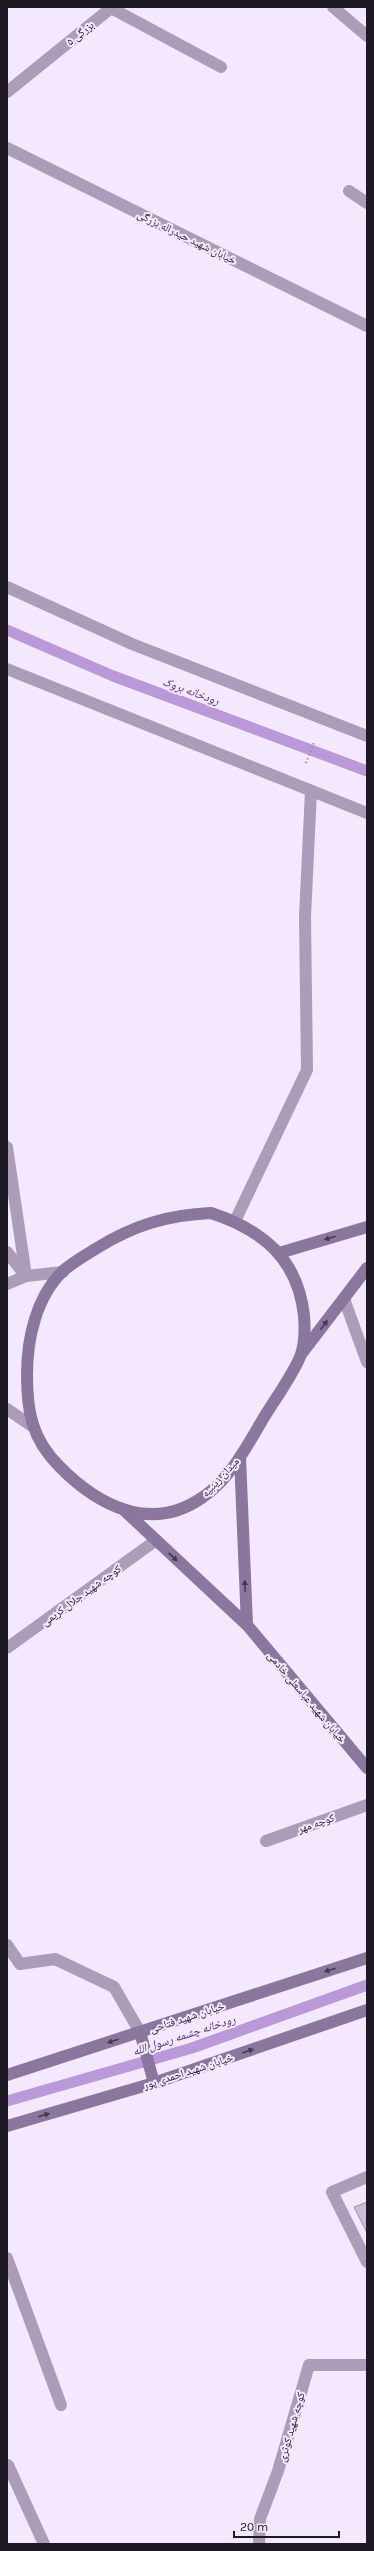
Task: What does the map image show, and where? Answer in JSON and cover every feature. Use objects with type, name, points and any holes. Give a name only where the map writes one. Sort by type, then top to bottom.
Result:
[{"type":"street","name":"بزرگی ۵","points":[[7,92],[111,7],[221,67]]},
{"type":"street","points":[[333,7],[367,36]]},
{"type":"street","name":"خیابان شهید حیدراله بزرگی","points":[[7,148],[367,326]]},
{"type":"street","points":[[349,191],[367,203]]},
{"type":"street","points":[[7,587],[132,644],[367,736]]},
{"type":"street","points":[[7,669],[311,792],[367,813]]},
{"type":"street","points":[[234,1221],[307,1070],[305,917],[311,792]]},
{"type":"street","points":[[7,1146],[26,1276]]},
{"type":"street","name":"میدان زینبیه","points":[[211,1213],[234,1221],[259,1234],[279,1253],[293,1276],[302,1302],[305,1329],[300,1356],[240,1457],[203,1497],[185,1507],[170,1511],[147,1514],[124,1511],[100,1500],[78,1484],[57,1464],[32,1426],[27,1393],[30,1338],[43,1298],[63,1272],[118,1235],[150,1221],[181,1214],[211,1213]]},
{"type":"street","points":[[279,1253],[367,1227]]},
{"type":"street","points":[[7,1252],[26,1276]]},
{"type":"street","points":[[300,1356],[367,1268]]},
{"type":"street","points":[[7,1284],[26,1276],[63,1272]]},
{"type":"street","points":[[344,1299],[367,1362]]},
{"type":"street","points":[[7,1409],[32,1426]]},
{"type":"street","points":[[240,1457],[247,1625]]},
{"type":"street","name":"خیابان شهید عباسعلی خادمی","points":[[124,1511],[247,1625],[367,1768]]},
{"type":"street","name":"کوچه شهید جلال کریمی","points":[[9,1642],[155,1541]]},
{"type":"street","name":"کوچه مهر","points":[[266,1841],[367,1805]]},
{"type":"street","points":[[7,1945],[20,1964],[55,1959],[114,1987],[141,2036],[153,2080]]},
{"type":"street","name":"خیابان شهید فتاحی","points":[[7,2075],[141,2036],[367,1958]]},
{"type":"street","name":"خیابان شهید احمدی پور","points":[[7,2126],[367,2010]]},
{"type":"street","points":[[367,2177],[332,2192],[367,2262]]},
{"type":"street","points":[[7,2258],[61,2405]]},
{"type":"street","name":"کوچه شهید کوثری","points":[[259,2544],[260,2518],[278,2471],[309,2365],[367,2365]]},
{"type":"street","points":[[8,2465],[44,2544]]},
{"type":"path","points":[[303,770],[316,736]]},
{"type":"building","points":[[367,2202],[367,2233],[354,2207]]},
{"type":"waterway","name":"رودخانه بروک","points":[[7,630],[113,676],[367,771]]},
{"type":"waterway","name":"رودخانه چشمه رسول الله","points":[[7,2101],[192,2048],[367,1985]]}]
